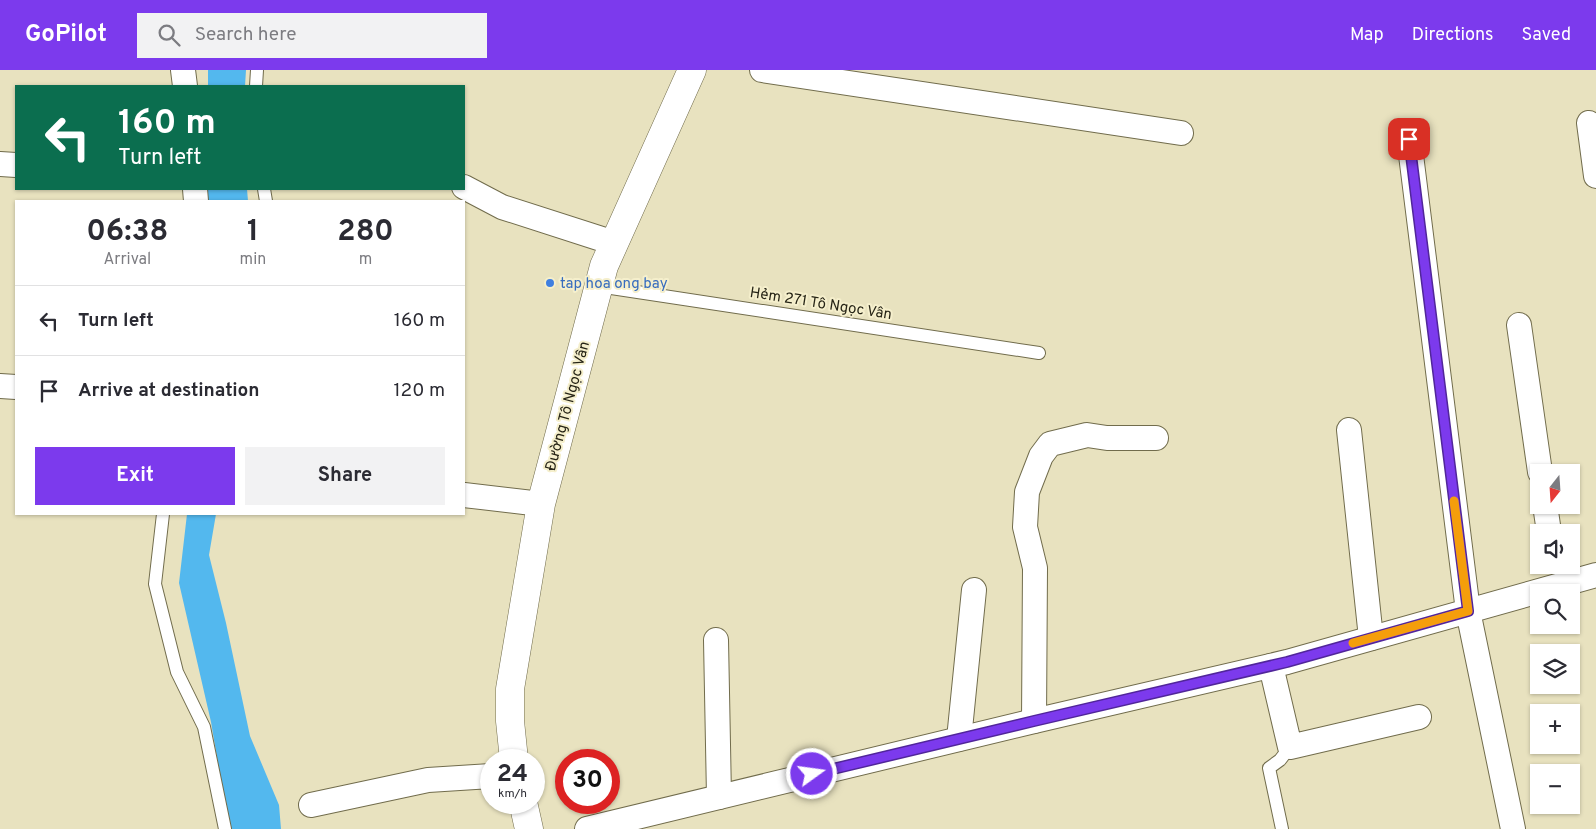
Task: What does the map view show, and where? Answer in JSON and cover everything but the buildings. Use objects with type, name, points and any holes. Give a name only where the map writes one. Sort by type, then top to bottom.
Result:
[{"type":"street","points":[[183,70],[185,85]]},
{"type":"street","name":"Đường Tô Ngọc Vân","points":[[513,749],[510,721],[510,690],[541,504],[598,286],[614,243],[692,70]]},
{"type":"street","points":[[762,70],[1181,133]]},
{"type":"street","points":[[1589,123],[1596,176]]},
{"type":"street","points":[[1409,139],[1468,611],[1513,829]]},
{"type":"street","points":[[0,164],[15,165]]},
{"type":"street","points":[[465,188],[502,207],[614,243]]},
{"type":"street","points":[[1519,325],[1539,464]]},
{"type":"street","points":[[0,386],[15,387]]},
{"type":"street","points":[[1349,430],[1371,638]]},
{"type":"street","points":[[1034,721],[1034,568],[1025,527],[1027,492],[1041,456],[1050,444],[1087,435],[1107,438],[1156,438]]},
{"type":"street","points":[[465,495],[541,504]]},
{"type":"street","points":[[586,829],[1034,721],[1272,666],[1468,611],[1559,575],[1596,575]]},
{"type":"street","points":[[959,739],[974,590]]},
{"type":"street","points":[[716,640],[719,797]]},
{"type":"street","points":[[1272,666],[1290,747],[1419,717]]},
{"type":"street","points":[[311,804],[428,780],[480,777]]},
{"type":"street","points":[[526,814],[529,829]]},
{"type":"lane","points":[[256,85],[257,70]]},
{"type":"lane","name":"Hẻm 271 Tô Ngọc Vân","points":[[598,286],[1039,353]]},
{"type":"lane","points":[[163,515],[155,584],[177,672],[204,727],[225,829]]},
{"type":"lane","points":[[1282,829],[1269,768],[1280,760],[1290,747]]},
{"type":"water","points":[[208,70],[246,70],[245,85],[208,85]]},
{"type":"water","points":[[206,190],[247,190],[248,200],[205,200]]},
{"type":"water","points":[[187,515],[216,515],[209,555],[226,623],[250,736],[279,805],[281,829],[229,829],[211,722],[179,583]]},
{"type":"slow traffic","points":[[1353,643],[1468,611],[1454,501]]},
{"type":"place","name":"tap hoa ong bay","points":[[550,283]]},
{"type":"route","points":[[812,774],[1287,662],[1468,611],[1409,139]]}]
